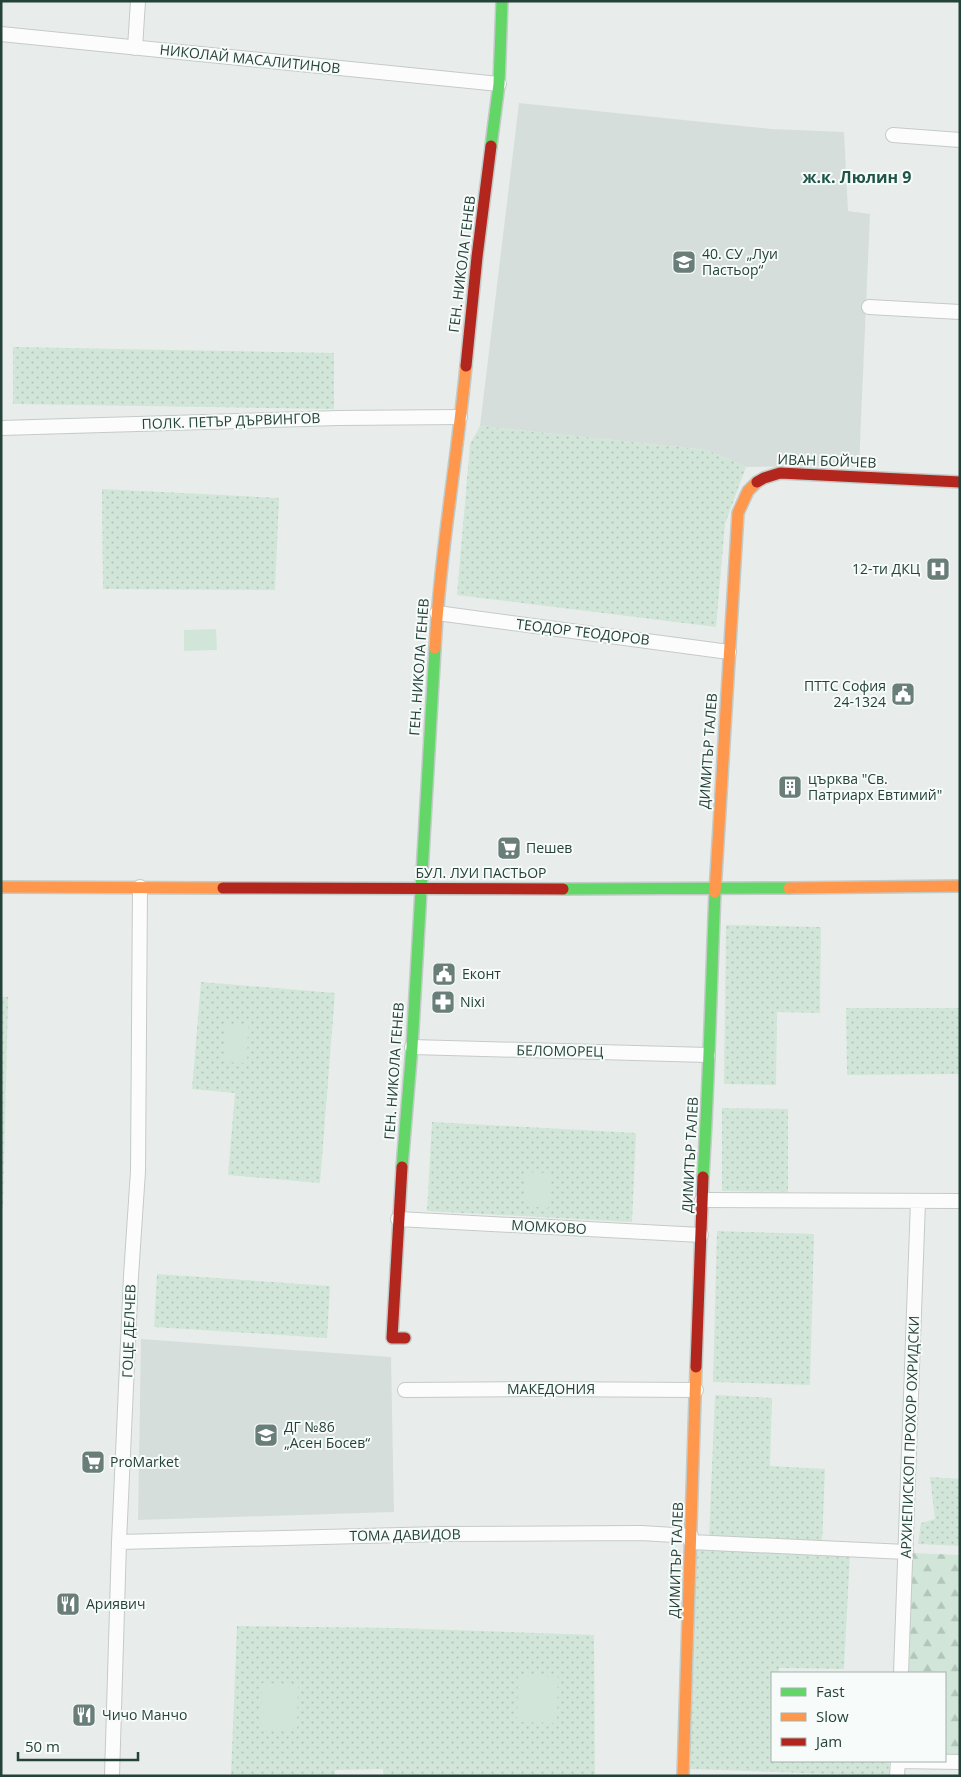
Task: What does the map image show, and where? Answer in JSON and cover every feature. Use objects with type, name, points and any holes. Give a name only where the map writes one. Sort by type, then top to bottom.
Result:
[{"type":"street","points":[[135,48],[138,1]]},
{"type":"street","name":"ГЕН. НИКОЛА ГЕНЕВ","points":[[405,1338],[392,1338],[398,1219],[412,1047],[436,613],[499,84],[502,1]]},
{"type":"street","name":"НИКОЛАЙ МАСАЛИТИНОВ","points":[[1,34],[499,84]]},
{"type":"street","points":[[893,134],[960,140]]},
{"type":"street","points":[[869,306],[960,312]]},
{"type":"street","name":"ПОЛК. ПЕТЪР ДЪРВИНГОВ","points":[[1,428],[338,418],[460,418]]},
{"type":"street","name":"ИВАН БОЙЧЕВ","points":[[736,537],[738,513],[750,487],[768,475],[780,473],[841,475],[960,482]]},
{"type":"street","name":"ДИМИТЪР ТАЛЕВ","points":[[684,1776],[708,1055],[715,889],[736,537]]},
{"type":"street","name":"ТЕОДОР ТЕОДОРОВ","points":[[436,613],[730,652]]},
{"type":"street","name":"БУЛ. ЛУИ ПАСТЬОР","points":[[1,887],[715,889],[960,886]]},
{"type":"street","name":"ГОЦЕ ДЕЛЧЕВ","points":[[112,1776],[119,1542],[131,1276],[138,1171],[140,887]]},
{"type":"street","name":"БЕЛОМОРЕЦ","points":[[412,1047],[708,1055]]},
{"type":"street","points":[[702,1200],[960,1201]]},
{"type":"street","name":"АРХИЕПИСКОП ПРОХОР ОХРИДСКИ","points":[[901,1672],[918,1201]]},
{"type":"street","name":"МОМКОВО","points":[[398,1219],[701,1235]]},
{"type":"street","name":"МАКЕДОНИЯ","points":[[405,1390],[528,1388],[696,1390]]},
{"type":"street","name":"ТОМА ДАВИДОВ","points":[[119,1542],[441,1534],[641,1533],[691,1539],[906,1552]]},
{"type":"street","points":[[897,1776],[898,1762]]},
{"type":"street","points":[[946,1762],[960,1762]]},
{"type":"shaded area","name":"40. СУ „Луи Пастьор“","points":[[519,103],[771,129],[844,132],[848,211],[870,214],[859,466],[746,467],[707,450],[480,426]]},
{"type":"shaded area","name":"ДГ №86 „Асен Босев“","points":[[141,1339],[391,1357],[394,1512],[138,1520]]},
{"type":"green space","points":[[13,347],[334,353],[334,409],[13,404]]},
{"type":"green space","points":[[480,426],[707,450],[746,467],[725,524],[716,627],[457,595],[470,444]]},
{"type":"green space","points":[[102,489],[279,498],[275,590],[103,589]]},
{"type":"green space","points":[[216,629],[217,650],[184,651],[184,630]]},
{"type":"green space","points":[[726,925],[821,927],[820,1013],[777,1012],[776,1085],[724,1084]]},
{"type":"green space","points":[[201,982],[335,993],[320,1183],[228,1175],[235,1093],[192,1089]]},
{"type":"green space","points":[[1,997],[8,997],[3,1208],[1,1208]]},
{"type":"green space","points":[[846,1008],[960,1008],[960,1074],[847,1075]]},
{"type":"green space","points":[[225,1025],[248,1026],[247,1063],[224,1062]]},
{"type":"green space","points":[[722,1108],[788,1109],[788,1192],[722,1191]]},
{"type":"green space","points":[[432,1122],[636,1133],[632,1222],[427,1211]]},
{"type":"green space","points":[[526,1172],[551,1173],[548,1208],[524,1206]]},
{"type":"green space","points":[[717,1231],[814,1234],[810,1385],[713,1382]]},
{"type":"green space","points":[[157,1274],[330,1286],[327,1338],[154,1327]]},
{"type":"green space","points":[[715,1395],[772,1398],[770,1466],[825,1469],[822,1543],[709,1538]]},
{"type":"green space","points":[[930,1477],[960,1479],[960,1546],[918,1544],[921,1523],[935,1519]]},
{"type":"green space","points":[[697,1548],[850,1553],[844,1669],[779,1668],[779,1672],[771,1672],[771,1762],[889,1762],[889,1776],[690,1769]]},
{"type":"green space","points":[[912,1553],[960,1555],[960,1756],[946,1756],[946,1672],[909,1672]]},
{"type":"green space","points":[[237,1626],[396,1628],[594,1635],[595,1776],[384,1776],[383,1769],[335,1770],[335,1776],[231,1776]]},
{"type":"green space","points":[[518,1676],[558,1677],[557,1723],[517,1722]]},
{"type":"green space","points":[[262,1683],[298,1684],[297,1731],[261,1731]]},
{"type":"traffic: fast","points":[[491,146],[499,84],[502,1]]},
{"type":"traffic: fast","points":[[402,1167],[412,1047],[435,648]]},
{"type":"traffic: fast","points":[[563,889],[789,888]]},
{"type":"traffic: fast","points":[[703,1177],[715,892]]},
{"type":"traffic: slow","points":[[435,648],[437,613],[466,366]]},
{"type":"traffic: slow","points":[[715,892],[738,513],[748,491],[757,482]]},
{"type":"traffic: slow","points":[[789,888],[960,886]]},
{"type":"traffic: slow","points":[[1,887],[223,888]]},
{"type":"traffic: slow","points":[[683,1776],[696,1367]]},
{"type":"traffic: jam","points":[[466,366],[491,146]]},
{"type":"traffic: jam","points":[[757,482],[780,473],[960,482]]},
{"type":"traffic: jam","points":[[223,888],[563,889]]},
{"type":"traffic: jam","points":[[402,1167],[392,1338],[405,1338]]},
{"type":"traffic: jam","points":[[696,1367],[703,1177]]},
{"type":"place","name":"40. СУ „Луи Пастьор“","points":[[684,262]]},
{"type":"place","name":"12-ти ДКЦ","points":[[938,569]]},
{"type":"place","name":"ПТТС София 24-1324","points":[[903,694]]},
{"type":"place","name":"църква \"Св. Патриарх Евтимий\"","points":[[790,787]]},
{"type":"place","name":"Пешев","points":[[509,848]]},
{"type":"place","name":"Еконт","points":[[444,974]]},
{"type":"place","name":"Nixi","points":[[443,1002]]},
{"type":"place","name":"ДГ №86 „Асен Босев“","points":[[266,1435]]},
{"type":"place","name":"ProMarket","points":[[93,1462]]},
{"type":"place","name":"Ариявич","points":[[68,1604]]},
{"type":"place","name":"Чичо Манчо","points":[[84,1715]]},
{"type":"district","name":"ж.к. Люлин 9","points":[[857,177]]}]
